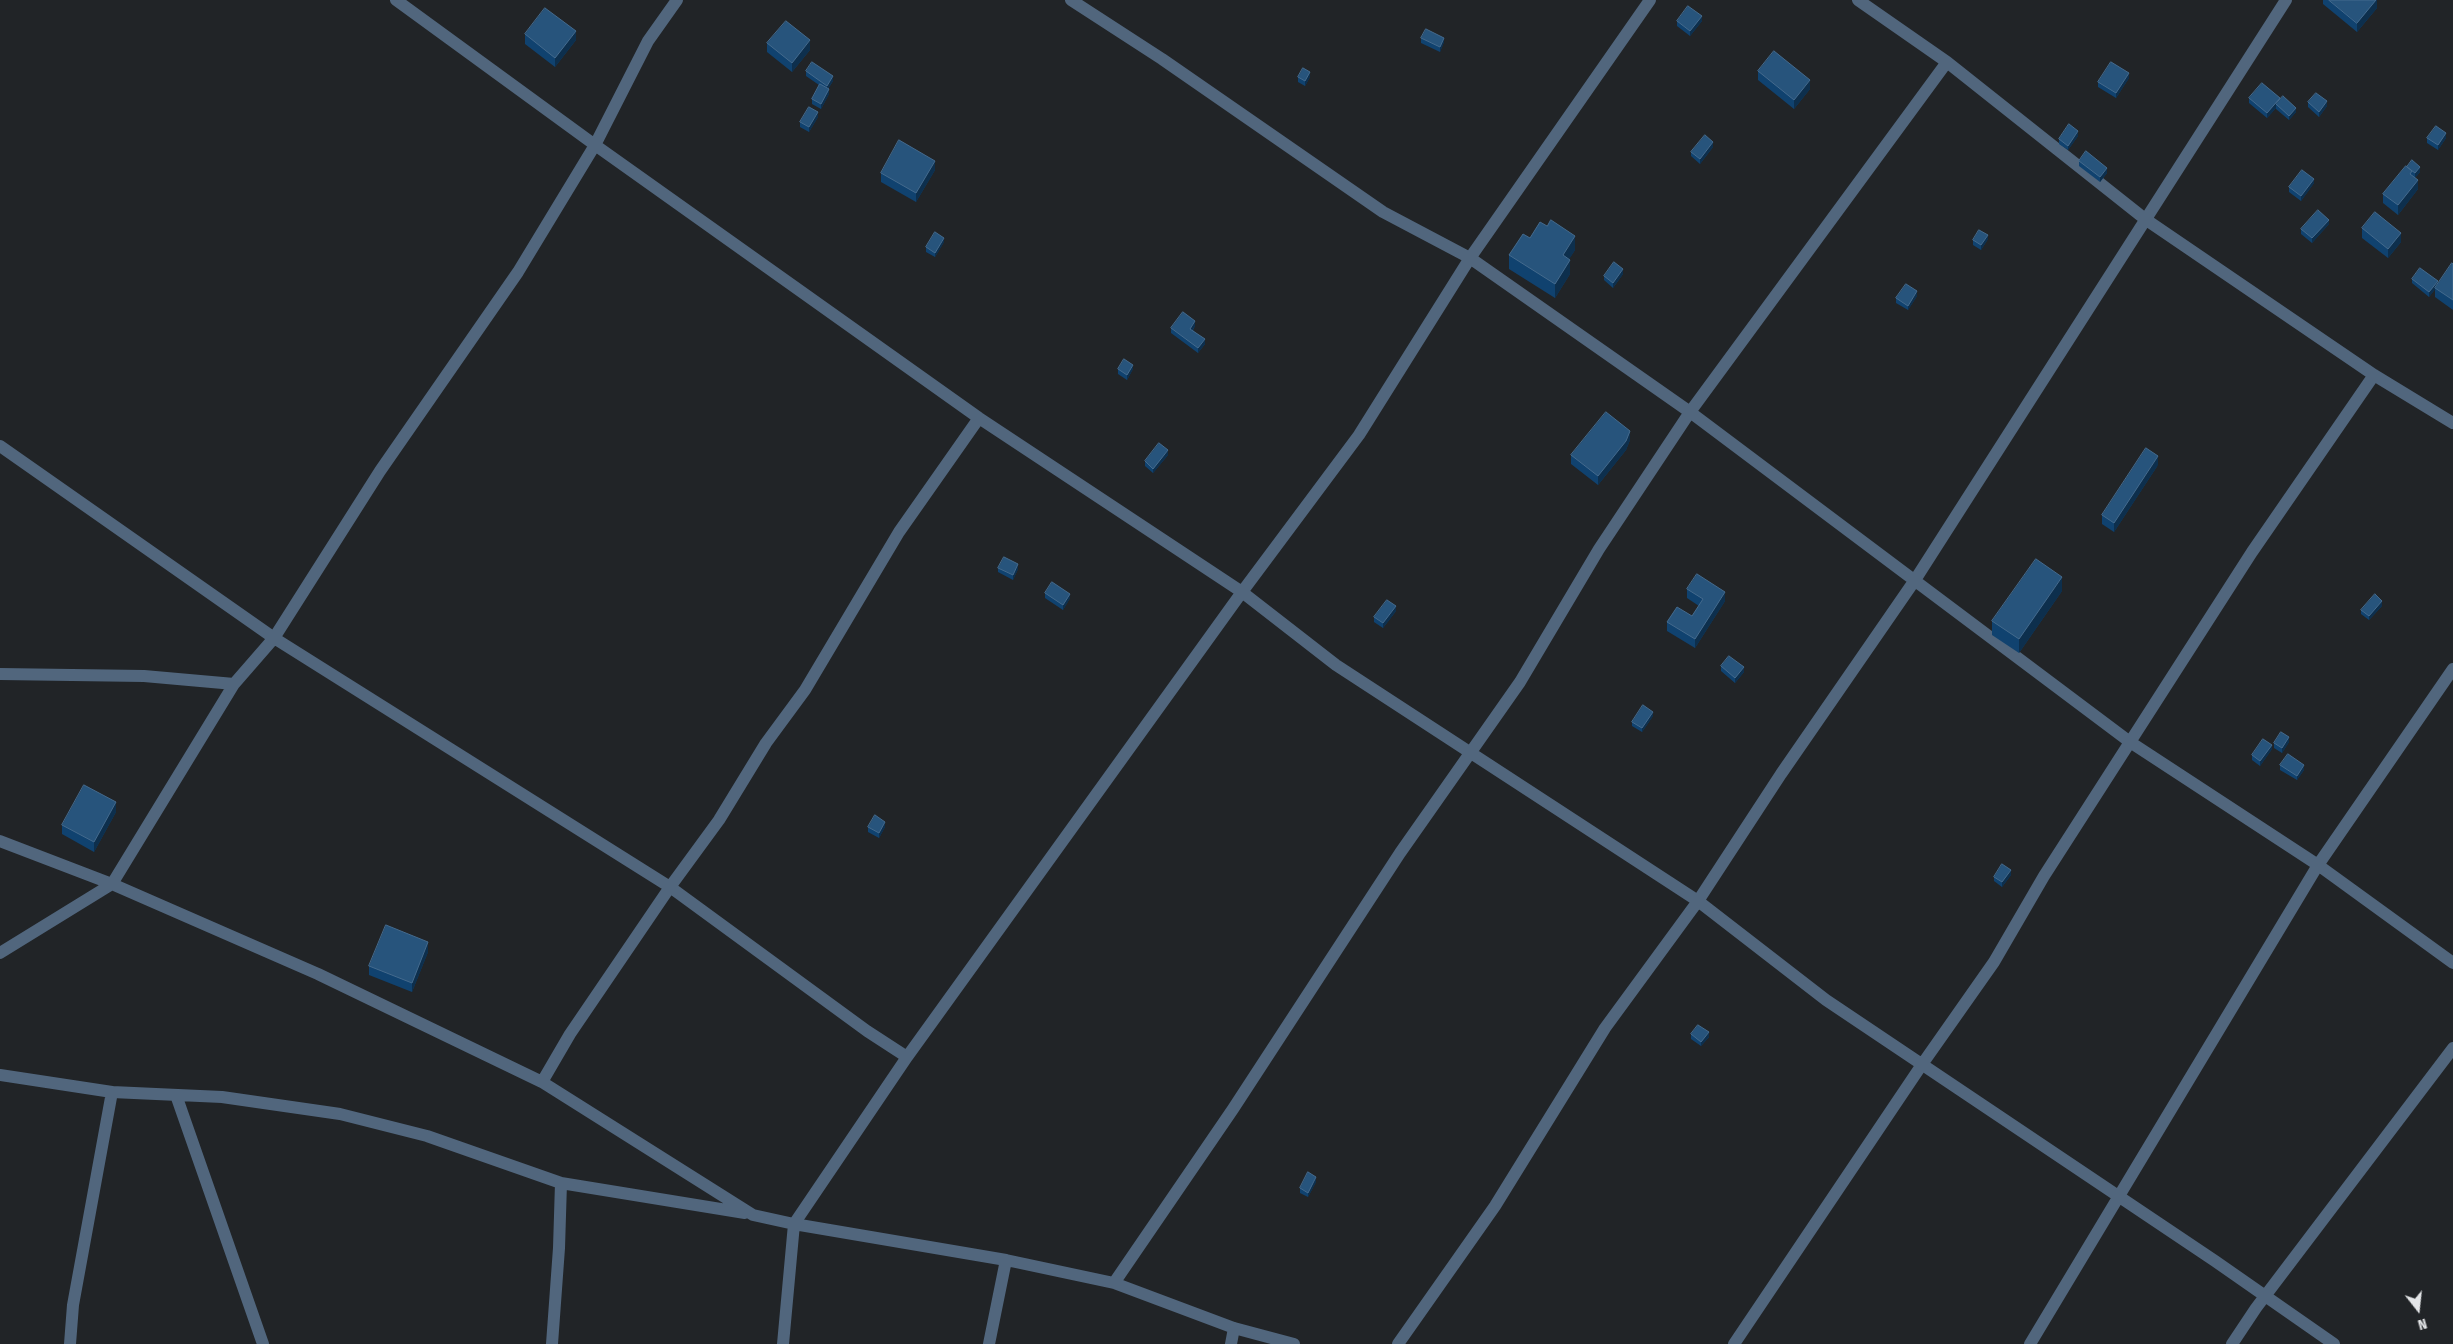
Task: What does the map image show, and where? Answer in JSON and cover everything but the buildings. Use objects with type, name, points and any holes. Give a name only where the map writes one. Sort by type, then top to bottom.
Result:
[{"type":"street","points":[[396,0],[595,145],[978,418],[1242,592],[1336,665],[1698,901],[1826,1000],[1923,1063],[2334,1344]]},
{"type":"street","points":[[0,953],[112,884],[234,684],[274,638],[380,471],[518,272],[595,145],[648,41],[677,0]]},
{"type":"street","points":[[1071,0],[1162,58],[1383,212],[1470,258],[1690,412],[2130,742],[2318,866],[2453,964]]},
{"type":"street","points":[[783,1344],[794,1224],[907,1057],[1242,592],[1359,435],[1470,258],[1650,0]]},
{"type":"street","points":[[1858,0],[1947,62],[2146,219],[2374,375],[2453,423]]},
{"type":"street","points":[[1398,1344],[1495,1206],[1605,1028],[1698,901],[1781,774],[1915,580],[2286,0]]},
{"type":"street","points":[[1114,1283],[1233,1108],[1400,853],[1520,682],[1599,549],[1690,412],[1947,62]]},
{"type":"street","points":[[1734,1344],[1923,1063],[1994,962],[2044,876],[2252,552],[2374,375]]},
{"type":"street","points":[[542,1082],[570,1034],[670,887],[719,820],[766,743],[805,690],[898,532],[978,418]]},
{"type":"street","points":[[0,446],[274,638],[670,887],[867,1031],[907,1057]]},
{"type":"street","points":[[2030,1344],[2318,866],[2453,669]]},
{"type":"street","points":[[0,674],[144,676],[234,684]]},
{"type":"street","points":[[0,841],[112,884],[318,974],[542,1082],[753,1214]]},
{"type":"street","points":[[2232,1344],[2265,1296],[2453,1048]]},
{"type":"street","points":[[0,1075],[112,1092],[222,1098],[340,1114],[427,1136],[561,1183],[753,1214],[794,1224],[1006,1260],[1114,1283],[1234,1328],[1294,1344]]},
{"type":"street","points":[[70,1344],[73,1305],[112,1092]]},
{"type":"street","points":[[176,1095],[263,1344]]},
{"type":"street","points":[[552,1344],[559,1248],[561,1183]]},
{"type":"street","points":[[989,1344],[1006,1260]]},
{"type":"street","points":[[1231,1344],[1234,1328]]}]
